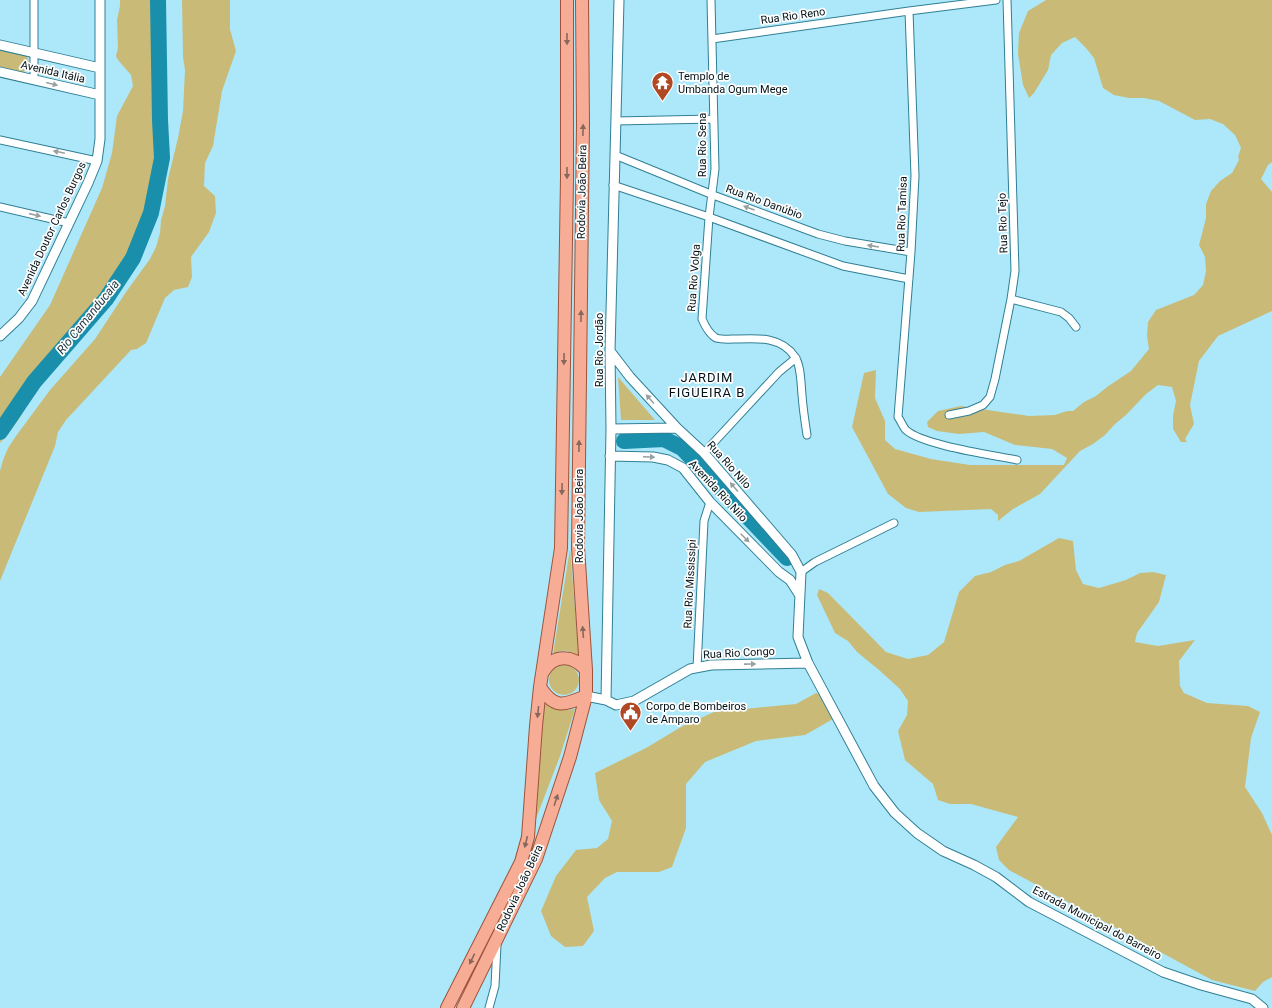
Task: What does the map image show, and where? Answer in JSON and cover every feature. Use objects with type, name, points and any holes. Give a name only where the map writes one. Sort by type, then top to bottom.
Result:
[{"type":"main road","name":"Rodovia João Beira","points":[[448,1008],[521,862],[528,837],[540,687],[561,548],[567,178],[567,0]]},
{"type":"main road","name":"Rodovia João Beira","points":[[463,1008],[536,859],[570,757],[586,696],[586,670],[578,547],[583,124],[582,0]]},
{"type":"main road","points":[[542,674],[553,661],[562,658],[572,659],[586,670]]},
{"type":"main road","points":[[540,687],[552,700],[560,704],[569,703],[586,696]]},
{"type":"street","points":[[34,0],[34,79]]},
{"type":"street","name":"Avenida Doutor Carlos Burgos","points":[[0,336],[19,318],[32,301],[88,183],[97,160],[100,140],[100,0]]},
{"type":"street","name":"Rua Rio Jordão","points":[[606,700],[611,428],[610,351],[619,0]]},
{"type":"street","name":"Rua Rio Sena","points":[[709,217],[715,169],[711,0]]},
{"type":"street","name":"Rua Rio Reno","points":[[712,39],[996,0]]},
{"type":"street","name":"Rua Rio Tejo","points":[[949,415],[969,411],[983,405],[990,397],[1011,300],[1015,271],[1008,0]]},
{"type":"street","name":"Rua Rio Tamisa","points":[[909,11],[915,176],[912,252],[898,417],[906,430],[919,439],[1017,460]]},
{"type":"street","name":"Avenida Itália","points":[[0,46],[100,68]]},
{"type":"street","name":"Avenida Itália","points":[[0,72],[100,95]]},
{"type":"street","points":[[616,121],[713,119]]},
{"type":"street","points":[[0,140],[97,160]]},
{"type":"street","name":"Rua Rio Danúbio","points":[[614,154],[712,195],[818,234],[844,241],[912,252]]},
{"type":"street","points":[[614,185],[709,217],[843,266],[909,279]]},
{"type":"street","points":[[0,207],[69,223]]},
{"type":"street","name":"Rua Rio Volga","points":[[709,217],[702,319],[708,331],[716,338],[729,340],[760,338],[774,341],[786,346],[796,358]]},
{"type":"street","points":[[1011,300],[1061,312],[1069,318],[1076,327]]},
{"type":"street","name":"Rua Rio Nilo","points":[[610,351],[630,377],[676,428],[704,453],[792,555],[801,572]]},
{"type":"street","points":[[704,453],[779,372],[796,358],[801,379],[804,420],[807,435]]},
{"type":"street","points":[[611,428],[676,428]]},
{"type":"street","name":"Avenida Rio Nilo","points":[[610,456],[653,457],[668,460],[683,468],[710,502],[779,572],[790,580],[799,594]]},
{"type":"street","name":"Rua Rio Mississipi","points":[[697,668],[704,520],[710,502]]},
{"type":"street","points":[[790,580],[815,562],[894,522]]},
{"type":"street","name":"Estrada Municipal do Barreiro","points":[[801,572],[798,637],[808,663],[874,786],[895,813],[917,833],[943,851],[996,877],[1029,902],[1163,972],[1201,985],[1252,999],[1263,1008]]},
{"type":"street","name":"Rua Rio Congo","points":[[586,696],[606,700],[616,705],[634,701],[690,670],[697,668],[711,665],[808,663]]},
{"type":"street","points":[[489,1008],[495,986],[497,938]]},
{"type":"shaded area","points":[[120,0],[155,0],[159,60],[157,89],[163,115],[162,142],[155,196],[145,223],[133,264],[126,277],[90,318],[83,330],[37,381],[19,419],[0,443],[0,377],[50,305],[102,188],[112,153],[117,116],[133,86],[131,75],[116,56],[118,48],[117,20]]},
{"type":"shaded area","points":[[182,0],[230,0],[230,29],[236,51],[222,91],[213,146],[205,163],[204,186],[215,196],[216,213],[209,232],[191,257],[192,277],[188,287],[174,290],[165,298],[146,343],[137,349],[131,350],[66,420],[58,432],[55,446],[0,581],[0,471],[8,448],[50,390],[95,339],[150,259],[156,247],[165,206],[168,179],[183,111],[185,70],[183,57]]},
{"type":"shaded area","points":[[1046,0],[1272,0],[1272,162],[1268,165],[1261,179],[1272,192],[1272,311],[1218,336],[1199,361],[1190,405],[1194,424],[1185,439],[1187,442],[1181,442],[1173,429],[1173,415],[1176,401],[1172,387],[1158,385],[1146,394],[1105,435],[1080,451],[1040,494],[1013,509],[998,521],[998,515],[991,509],[919,512],[906,508],[888,494],[852,427],[864,373],[876,370],[875,398],[885,421],[885,440],[895,449],[931,459],[970,465],[1064,465],[1067,458],[1052,449],[1015,445],[984,432],[959,434],[937,431],[928,427],[927,422],[938,411],[961,406],[1029,416],[1055,415],[1067,411],[1073,411],[1131,371],[1149,349],[1147,336],[1148,322],[1156,310],[1194,295],[1203,285],[1206,271],[1205,257],[1199,245],[1206,218],[1206,204],[1211,191],[1220,181],[1232,173],[1239,160],[1238,157],[1241,148],[1235,135],[1223,124],[1210,119],[1195,120],[1159,101],[1114,95],[1103,88],[1094,58],[1075,37],[1062,43],[1051,55],[1048,70],[1034,93],[1029,98],[1023,85],[1018,54],[1019,33],[1028,11]]},
{"type":"shaded area","points":[[0,49],[26,55],[29,60],[27,69],[22,73],[0,68]]},
{"type":"shaded area","points":[[618,377],[655,420],[621,420]]},
{"type":"shaded area","points":[[1059,538],[1073,541],[1076,570],[1083,584],[1099,588],[1126,580],[1140,573],[1153,572],[1166,575],[1159,602],[1137,633],[1135,642],[1158,646],[1195,640],[1179,661],[1180,686],[1184,693],[1207,703],[1248,706],[1260,712],[1251,738],[1245,787],[1262,813],[1272,835],[1272,977],[1263,982],[1255,991],[1212,980],[1009,870],[999,860],[996,847],[1018,817],[971,804],[950,804],[938,800],[933,784],[905,760],[898,731],[907,715],[908,701],[900,689],[857,652],[848,641],[835,633],[817,595],[819,589],[828,593],[886,652],[908,659],[928,655],[944,642],[959,592],[975,576],[991,572],[1005,565],[1019,561]]},
{"type":"shaded area","points":[[570,549],[579,657],[566,651],[553,654]]},
{"type":"shaded area","points":[[564,665],[575,669],[579,680],[575,691],[564,695],[553,691],[549,680],[553,669]]},
{"type":"shaded area","points":[[816,693],[825,697],[833,719],[805,735],[756,741],[705,762],[686,784],[686,828],[672,867],[659,872],[617,872],[605,878],[587,897],[594,931],[583,946],[565,947],[551,936],[541,911],[556,876],[576,850],[597,848],[608,839],[612,821],[599,800],[595,773],[646,748],[681,727],[714,712],[796,704]]},
{"type":"shaded area","points":[[545,703],[552,708],[559,710],[575,709],[560,756],[534,824],[541,728]]},
{"type":"waterway","name":"Rio Camanducaia","points":[[0,432],[34,382],[106,299],[133,258],[151,213],[162,158],[158,0]]},
{"type":"waterway","points":[[624,441],[664,439],[682,448],[787,558]]},
{"type":"place","name":"Templo de Umbanda Ogum Mege","points":[[663,102]]},
{"type":"place","name":"Corpo de Bombeiros de Amparo","points":[[631,732]]},
{"type":"district","name":"JARDIM FIGUEIRA B","points":[[707,384]]}]
